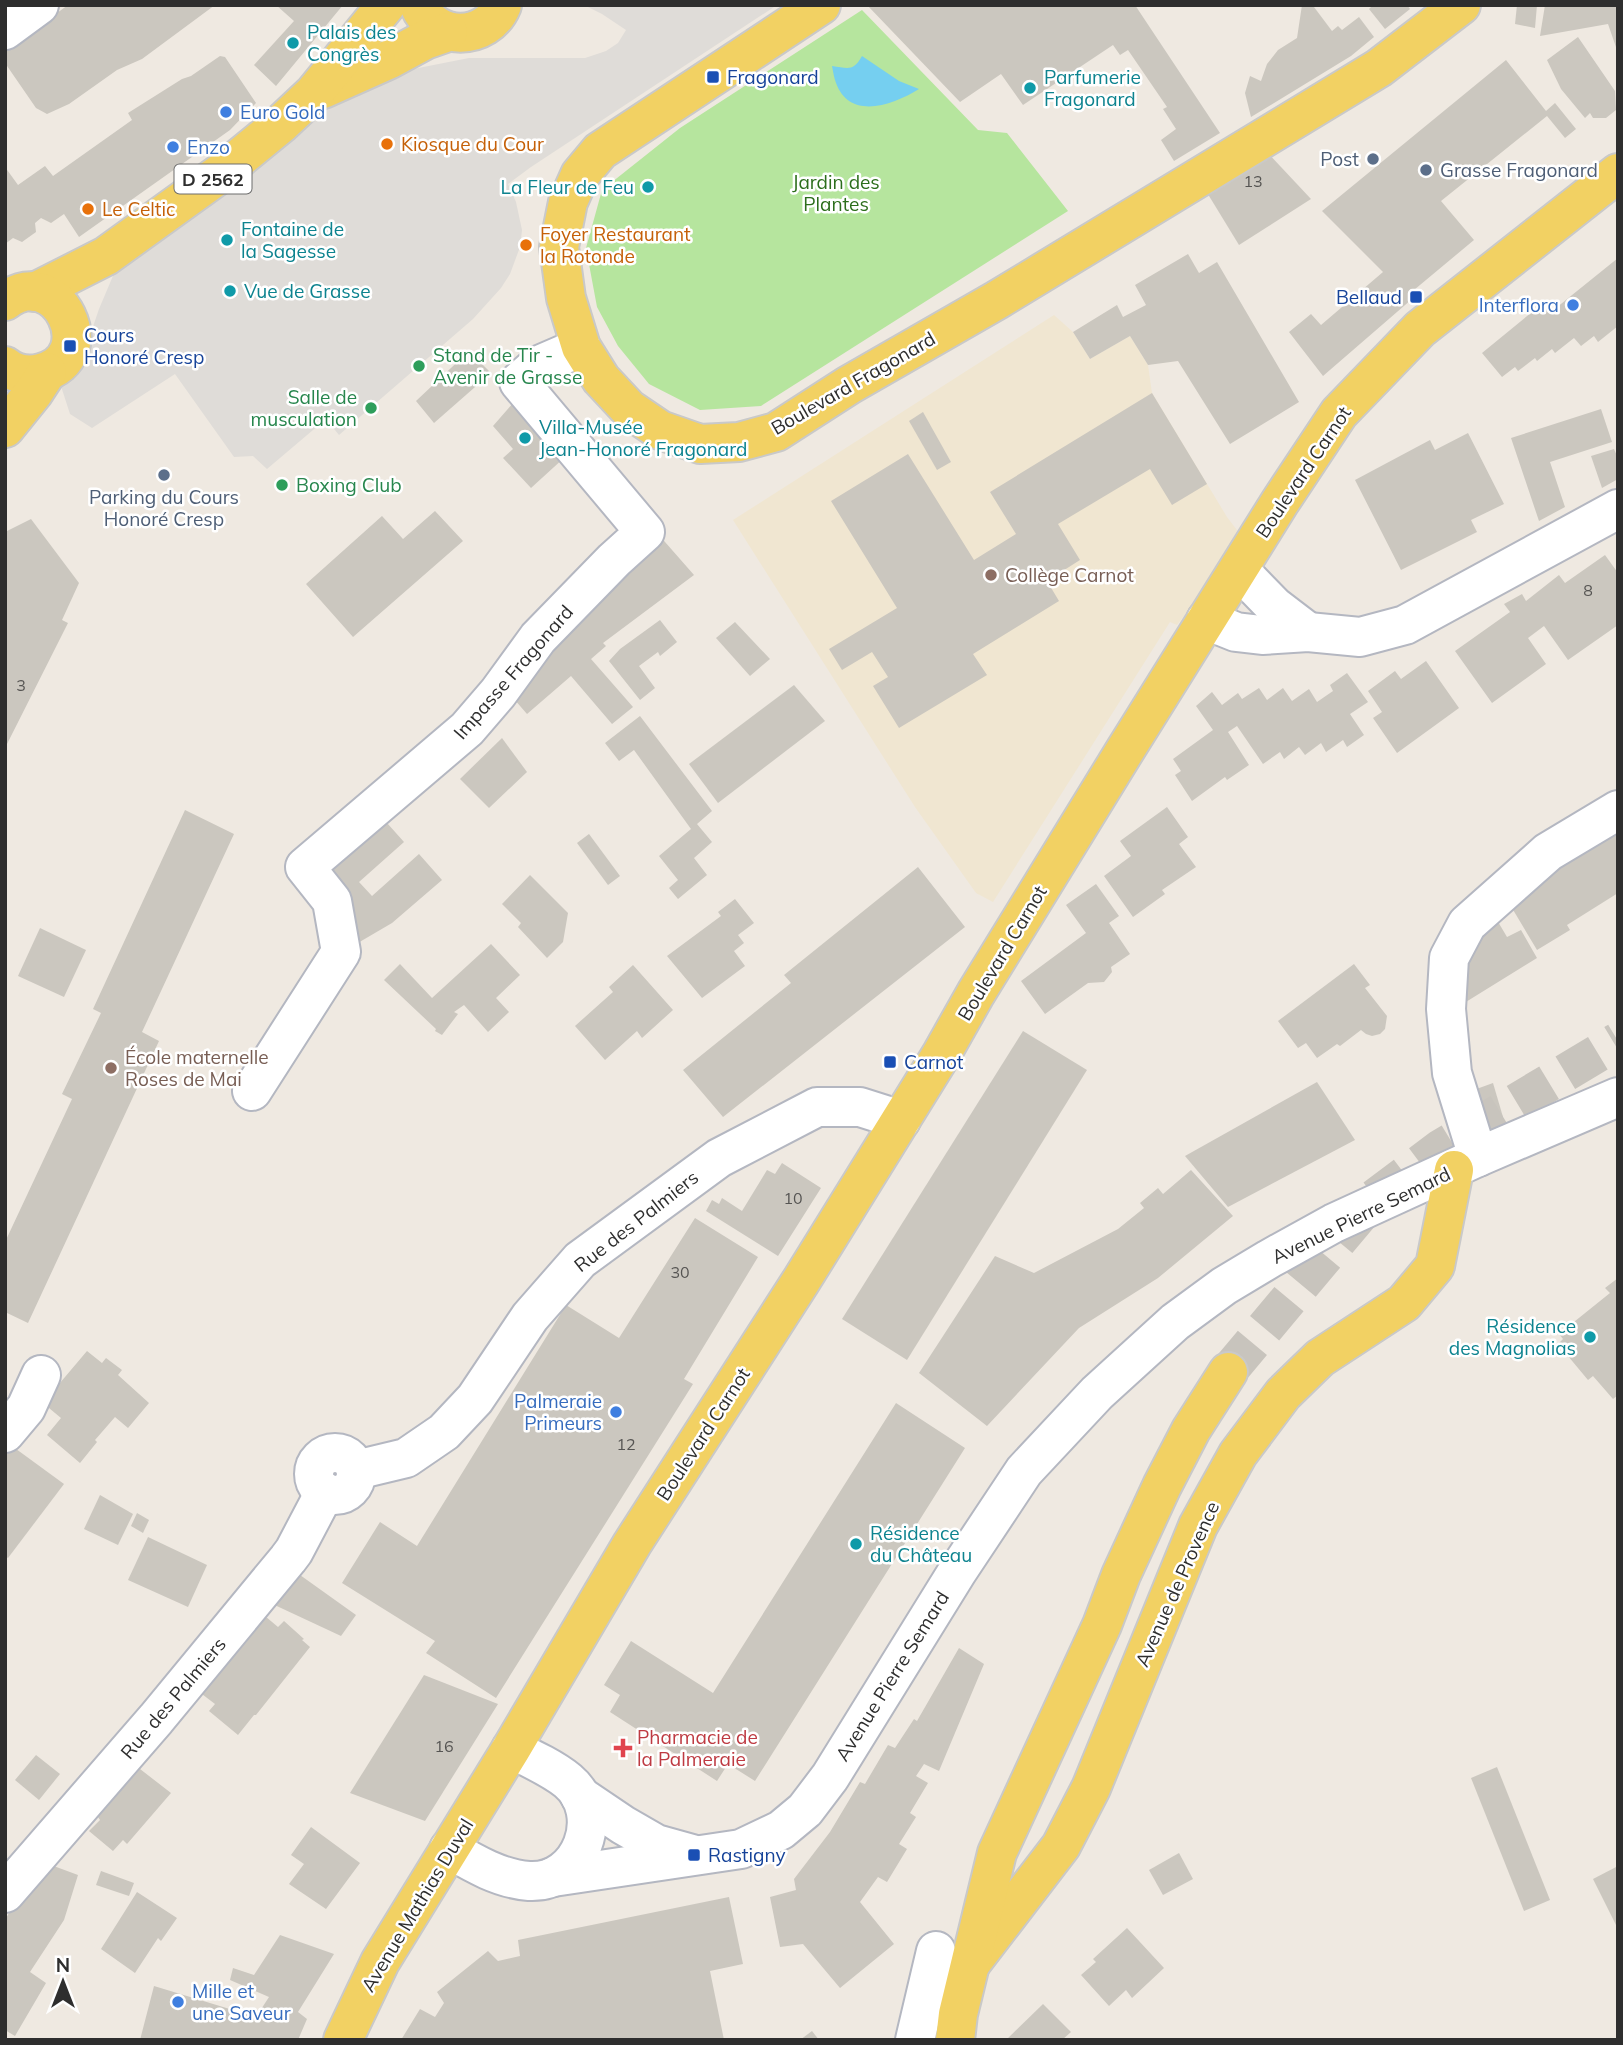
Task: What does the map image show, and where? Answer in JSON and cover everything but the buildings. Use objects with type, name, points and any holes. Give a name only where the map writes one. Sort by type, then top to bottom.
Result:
[{"type":"main road","name":"D 2562","points":[[20,296],[106,256],[222,173],[314,93],[386,5]]},
{"type":"main road","points":[[419,5],[422,13],[433,25],[448,32],[463,34],[478,30],[491,22],[502,5]]},
{"type":"main road","name":"Boulevard Fragonard","points":[[821,5],[600,151],[580,175],[568,202],[559,247],[566,298],[581,347],[601,379],[629,409],[660,430],[700,443],[739,442],[776,432],[849,385],[997,300],[1379,68],[1461,5]]},
{"type":"main road","name":"D 2562","points":[[314,93],[388,60],[425,40],[448,32]]},
{"type":"main road","name":"Boulevard Carnot","points":[[474,1808],[632,1544],[786,1304],[1206,620],[1339,413],[1420,329],[1618,173]]},
{"type":"main road","name":"D 2562","points":[[71,325],[106,256]]},
{"type":"main road","points":[[5,366],[22,374],[47,372],[66,354],[72,336],[66,313],[58,303],[48,296],[20,296]]},
{"type":"main road","points":[[5,429],[47,372]]},
{"type":"main road","name":"Avenue de Provence","points":[[972,1962],[1061,1846],[1091,1788],[1198,1526],[1238,1454],[1283,1394],[1320,1358],[1404,1303],[1435,1265],[1466,1163]]},
{"type":"main road","name":"Avenue de Provence","points":[[955,2040],[958,2014],[997,1853],[1102,1625],[1162,1486],[1191,1430],[1228,1372]]},
{"type":"main road","points":[[1044,1868],[1029,1848],[1029,1834],[1069,1741],[1102,1625]]},
{"type":"main road","name":"Avenue Mathias Duval","points":[[343,2040],[380,1962],[474,1808]]},
{"type":"street","points":[[5,30],[39,5]]},
{"type":"street","name":"Impasse Fragonard","points":[[252,1091],[341,952],[332,901],[305,867],[467,729],[498,693],[538,638],[645,532],[519,382],[537,366],[581,347]]},
{"type":"street","points":[[1206,620],[1236,632],[1262,635],[1308,632],[1360,637],[1405,625],[1618,509]]},
{"type":"street","points":[[1239,570],[1274,606],[1308,632]]},
{"type":"street","points":[[1466,1163],[1452,1073],[1446,1009],[1449,958],[1467,924],[1548,852],[1618,810]]},
{"type":"street","name":"Avenue Pierre Semard","points":[[553,1877],[741,1849],[781,1830],[806,1810],[830,1777],[957,1572],[1024,1471],[1097,1393],[1175,1322],[1224,1286],[1334,1223],[1618,1097]]},
{"type":"street","name":"Rue des Palmiers","points":[[5,1893],[156,1719],[294,1552],[325,1492],[332,1495],[346,1492],[355,1481],[356,1470],[406,1458],[444,1432],[474,1399],[530,1317],[580,1260],[719,1158],[817,1107],[860,1107],[901,1120]]},
{"type":"street","points":[[5,1433],[26,1408],[41,1375]]},
{"type":"street","points":[[449,1849],[476,1865],[530,1881],[553,1877],[569,1866],[581,1852],[587,1833],[587,1817],[580,1796],[568,1781],[511,1749]]},
{"type":"street","name":"Avenue Pierre Semard","points":[[580,1796],[656,1844],[694,1854]]},
{"type":"street","points":[[915,2040],[936,1951]]},
{"type":"shaded area","name":"Cours Honoré Cresp","points":[[584,5],[777,5],[508,184],[516,202],[522,230],[520,247],[510,274],[501,288],[473,319],[339,435],[326,419],[267,469],[253,456],[234,457],[175,374],[92,428],[70,414],[59,380],[85,350],[118,264],[230,192],[288,137],[323,109],[393,73],[469,58],[585,58],[606,51],[618,43],[626,30]]},
{"type":"shaded area","name":"Collège Carnot","points":[[1054,315],[1073,332],[1090,359],[1130,336],[1148,365],[1152,393],[1227,517],[1243,538],[1177,625],[1170,622],[993,902],[976,893],[915,807],[733,520]]},
{"type":"green space","name":"Jardin des Plantes","points":[[862,10],[978,130],[1007,133],[1068,211],[761,406],[700,410],[649,384],[618,346],[597,307],[586,248],[602,190],[680,128]]},
{"type":"water","points":[[862,56],[899,81],[919,89],[885,104],[862,106],[851,102],[836,83],[832,66],[853,67]]},
{"type":"tunnel","points":[[1228,1372],[1372,1200],[1441,1148],[1618,1041]]},
{"type":"place","name":"Palais des Congrès","points":[[293,43]]},
{"type":"place","name":"Fragonard","points":[[713,77]]},
{"type":"place","name":"Parfumerie Fragonard","points":[[1030,88]]},
{"type":"place","name":"Euro Gold","points":[[226,112]]},
{"type":"place","name":"Kiosque du Cour","points":[[387,144]]},
{"type":"place","name":"Enzo","points":[[173,147]]},
{"type":"place","name":"Post","points":[[1373,159]]},
{"type":"place","name":"Grasse Fragonard","points":[[1426,170]]},
{"type":"place","name":"La Fleur de Feu","points":[[648,187]]},
{"type":"place","name":"Le Celtic","points":[[88,209]]},
{"type":"place","name":"Fontaine de la Sagesse","points":[[227,240]]},
{"type":"place","name":"Foyer Restaurant la Rotonde","points":[[526,245]]},
{"type":"place","name":"Vue de Grasse","points":[[230,291]]},
{"type":"place","name":"Bellaud","points":[[1416,297]]},
{"type":"place","name":"Interflora","points":[[1573,305]]},
{"type":"place","name":"Cours Honoré Cresp","points":[[70,346]]},
{"type":"place","name":"Stand de Tir - Avenir de Grasse","points":[[419,366]]},
{"type":"place","name":"Salle de musculation","points":[[371,408]]},
{"type":"place","name":"Villa-Musée Jean-Honoré Fragonard","points":[[525,438]]},
{"type":"place","name":"Parking du Cours Honoré Cresp","points":[[164,475]]},
{"type":"place","name":"Boxing Club","points":[[282,485]]},
{"type":"place","name":"Collège Carnot","points":[[991,575]]},
{"type":"place","name":"Carnot","points":[[890,1062]]},
{"type":"place","name":"École maternelle Roses de Mai","points":[[111,1068]]},
{"type":"place","name":"Résidence des Magnolias","points":[[1590,1337]]},
{"type":"place","name":"Palmeraie Primeurs","points":[[616,1412]]},
{"type":"place","name":"Résidence du Château","points":[[856,1544]]},
{"type":"place","name":"Pharmacie de la Palmeraie","points":[[623,1748]]},
{"type":"place","name":"Rastigny","points":[[694,1855]]},
{"type":"place","name":"Mille et une Saveur","points":[[178,2002]]}]
